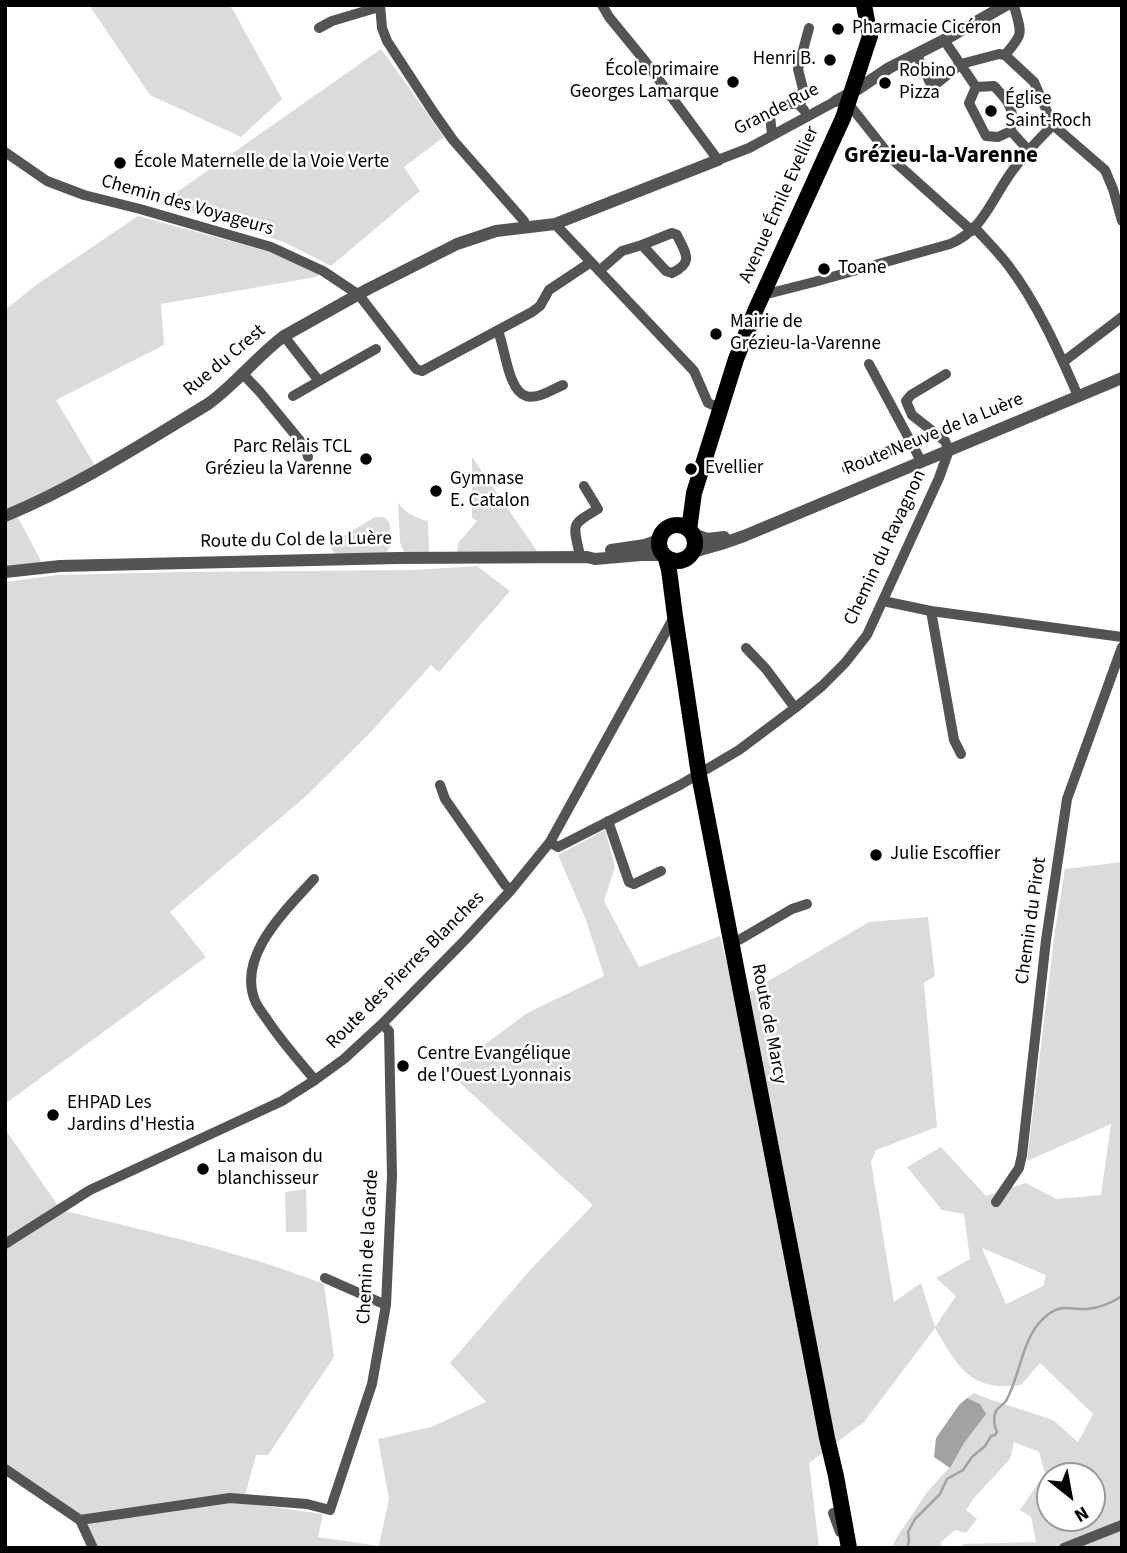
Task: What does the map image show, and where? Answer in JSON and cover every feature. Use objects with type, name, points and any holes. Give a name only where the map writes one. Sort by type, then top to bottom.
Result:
[{"type":"main road","name":"Avenue Émile Evellier","points":[[686,530],[694,493],[740,348],[843,118],[845,99],[870,36],[864,5]]},
{"type":"main road","points":[[668,527],[686,530],[695,540],[689,556],[679,562],[663,551],[662,533],[668,527]]},
{"type":"main road","name":"Route de Marcy","points":[[663,551],[669,570],[699,775],[836,1476],[844,1548]]},
{"type":"main road","name":"Route de Marcy","points":[[675,616],[677,585],[689,556]]},
{"type":"main road","name":"Route de Marcy","points":[[827,1438],[833,1513],[844,1548]]},
{"type":"street","points":[[602,5],[718,160]]},
{"type":"street","name":"Grande Rue","points":[[555,224],[749,148],[845,99],[889,68],[1006,5]]},
{"type":"street","points":[[1005,55],[1020,38],[1014,5]]},
{"type":"street","points":[[319,28],[331,21],[379,6],[387,41],[434,113],[453,140],[526,226]]},
{"type":"street","points":[[801,107],[803,89],[798,69],[809,28]]},
{"type":"street","points":[[944,40],[976,87]]},
{"type":"street","points":[[917,55],[932,87],[961,64],[999,54],[1005,55],[1034,82],[1053,125],[1105,170],[1117,187],[1122,221]]},
{"type":"street","points":[[976,87],[994,86],[1008,102],[1014,116],[1011,131]]},
{"type":"street","points":[[976,87],[969,103],[986,136],[998,137],[1011,131]]},
{"type":"street","points":[[845,99],[894,161],[973,229],[1009,266],[1025,289],[1078,396]]},
{"type":"street","points":[[772,135],[770,116],[773,110],[798,104],[809,116]]},
{"type":"street","points":[[763,295],[963,239],[973,229],[1014,167],[1053,125]]},
{"type":"street","points":[[1011,131],[1029,151]]},
{"type":"street","name":"Chemin des Voyageurs","points":[[5,152],[47,181],[84,195],[271,247],[323,271],[359,295],[416,369],[422,371],[498,331]]},
{"type":"street","points":[[567,237],[571,218]]},
{"type":"street","points":[[555,224],[694,371],[708,403],[720,408]]},
{"type":"street","name":"Rue du Crest","points":[[5,516],[98,471],[208,404],[223,393],[268,348],[359,295],[457,244],[496,231],[555,224]]},
{"type":"street","points":[[599,271],[622,251],[672,233],[677,235],[687,261],[672,273],[666,271],[642,246]]},
{"type":"street","points":[[563,385],[536,396],[525,396],[517,390],[512,383],[498,331],[532,312],[540,306],[550,290],[591,262]]},
{"type":"street","points":[[1063,362],[1122,317]]},
{"type":"street","points":[[285,337],[318,381]]},
{"type":"street","points":[[293,396],[376,349]]},
{"type":"street","points":[[869,364],[921,461]]},
{"type":"street","points":[[242,373],[301,442],[308,457]]},
{"type":"street","points":[[946,374],[911,395],[906,401],[912,415],[945,441],[949,450]]},
{"type":"street","name":"Route Neuve de la Luère","points":[[689,556],[1122,378]]},
{"type":"street","points":[[847,468],[911,442]]},
{"type":"street","name":"Chemin du Ravagnon","points":[[550,842],[558,846],[699,775],[795,708],[845,663],[867,635],[939,478],[949,450]]},
{"type":"street","points":[[583,554],[574,530],[578,522],[598,509],[584,486]]},
{"type":"street","name":"Route Neuve de la Luère","points":[[686,530],[707,540],[761,527]]},
{"type":"street","name":"Route du Col de la Luère","points":[[5,572],[60,566],[663,551]]},
{"type":"street","points":[[883,601],[931,611],[1122,637]]},
{"type":"street","points":[[931,611],[954,740],[961,754]]},
{"type":"street","name":"Route des Pierres Blanches","points":[[5,1244],[90,1190],[282,1101],[344,1059],[382,1024],[465,940],[550,842],[675,616]]},
{"type":"street","name":"Chemin du Pirot","points":[[996,1202],[1019,1168],[1046,940],[1067,799],[1122,647]]},
{"type":"street","points":[[746,648],[766,669],[795,708]]},
{"type":"street","points":[[440,785],[445,799],[511,890]]},
{"type":"street","points":[[608,821],[629,882],[634,884],[661,871]]},
{"type":"street","points":[[314,879],[281,914],[263,940],[254,961],[251,980],[256,1002],[314,1080]]},
{"type":"street","points":[[732,942],[792,909],[807,904]]},
{"type":"street","name":"Chemin de la Garde","points":[[80,1520],[230,1498],[307,1504],[330,1510],[372,1384],[386,1305],[391,1163],[389,1031],[382,1024]]},
{"type":"street","points":[[325,1278],[386,1305]]},
{"type":"street","points":[[5,1469],[80,1520],[93,1548]]},
{"type":"street","points":[[1063,1548],[1122,1525]]},
{"type":"shaded area","points":[[89,5],[229,5],[282,99],[241,137],[150,95]]},
{"type":"shaded area","points":[[381,49],[444,137],[404,167],[420,191],[331,266],[284,242],[160,204]]},
{"type":"shaded area","points":[[138,216],[270,252],[320,274],[316,277],[161,304],[164,345],[56,400],[97,469],[14,510],[42,563],[5,569],[5,310],[36,285]]},
{"type":"shaded area","points":[[472,457],[537,551],[457,552],[458,543],[477,521],[472,518]]},
{"type":"shaded area","points":[[398,503],[411,515],[428,521],[429,553],[405,554],[400,542]]},
{"type":"shaded area","points":[[375,517],[384,517],[389,522],[392,543],[386,553],[336,554],[331,549],[335,541]]},
{"type":"shaded area","points":[[477,566],[510,591],[439,672],[431,665],[369,734],[305,797],[170,912],[206,957],[5,1104],[5,582],[57,575],[413,570]]},
{"type":"shaded area","points":[[605,830],[615,867],[604,901],[639,967],[720,936],[736,1000],[869,922],[928,917],[935,976],[924,983],[937,1127],[876,1150],[871,1162],[894,1302],[921,1283],[935,1327],[956,1296],[936,1278],[970,1259],[964,1214],[942,1210],[907,1167],[941,1147],[986,1196],[1026,1183],[1056,1199],[1101,1195],[1111,1124],[1027,1161],[1065,869],[1122,862],[1122,1548],[963,1548],[963,1544],[1036,1542],[1031,1517],[1020,1510],[1036,1486],[1036,1532],[1106,1532],[1106,1462],[1042,1462],[1039,1452],[1014,1442],[1010,1459],[966,1510],[977,1519],[966,1533],[955,1530],[941,1542],[941,1548],[892,1548],[928,1491],[949,1468],[964,1443],[980,1404],[967,1398],[974,1393],[1053,1420],[1078,1442],[1093,1414],[1040,1363],[1021,1385],[989,1385],[977,1380],[959,1365],[935,1328],[864,1422],[809,1463],[819,1548],[96,1548],[83,1518],[5,1463],[5,1129],[61,1210],[227,1252],[324,1284],[334,1357],[268,1455],[256,1455],[243,1503],[323,1514],[318,1537],[379,1546],[389,1499],[378,1439],[431,1427],[486,1402],[450,1363],[531,1269],[593,1205],[448,1072],[527,1013],[604,976],[586,920],[558,855]],"holes":[[[982,1248],[1046,1275],[1043,1286],[1006,1304]]]},
{"type":"shaded area","points":[[306,1189],[307,1232],[286,1232],[285,1192]]},
{"type":"shaded area","points":[[967,1398],[980,1404],[986,1414],[964,1443],[950,1468],[934,1457],[936,1438]]},
{"type":"waterway","points":[[907,1548],[908,1532],[915,1519],[940,1494],[947,1479],[963,1470],[997,1432],[995,1413],[1007,1399],[1028,1341],[1041,1321],[1059,1309],[1096,1308],[1122,1296]]},
{"type":"place","name":"Pharmacie Cicéron","points":[[838,29]]},
{"type":"place","name":"Henri B.","points":[[830,60]]},
{"type":"place","name":"École primaire Georges Lamarque","points":[[733,82]]},
{"type":"place","name":"Robino Pizza","points":[[885,83]]},
{"type":"place","name":"Église Saint-Roch","points":[[991,111]]},
{"type":"place","name":"École Maternelle de la Voie Verte","points":[[120,163]]},
{"type":"place","name":"Toane","points":[[824,269]]},
{"type":"place","name":"Mairie de Grézieu-la-Varenne","points":[[716,334]]},
{"type":"place","name":"Parc Relais TCL Grézieu la Varenne","points":[[366,459]]},
{"type":"place","name":"Evellier","points":[[691,469]]},
{"type":"place","name":"Gymnase E. Catalon","points":[[436,491]]},
{"type":"place","name":"Julie Escoffier","points":[[876,855]]},
{"type":"place","name":"Centre Evangélique de l'Ouest Lyonnais","points":[[403,1066]]},
{"type":"place","name":"EHPAD Les Jardins d'Hestia","points":[[53,1115]]},
{"type":"place","name":"La maison du blanchisseur","points":[[203,1169]]},
{"type":"district","name":"Grézieu-la-Varenne","points":[[941,157]]}]
